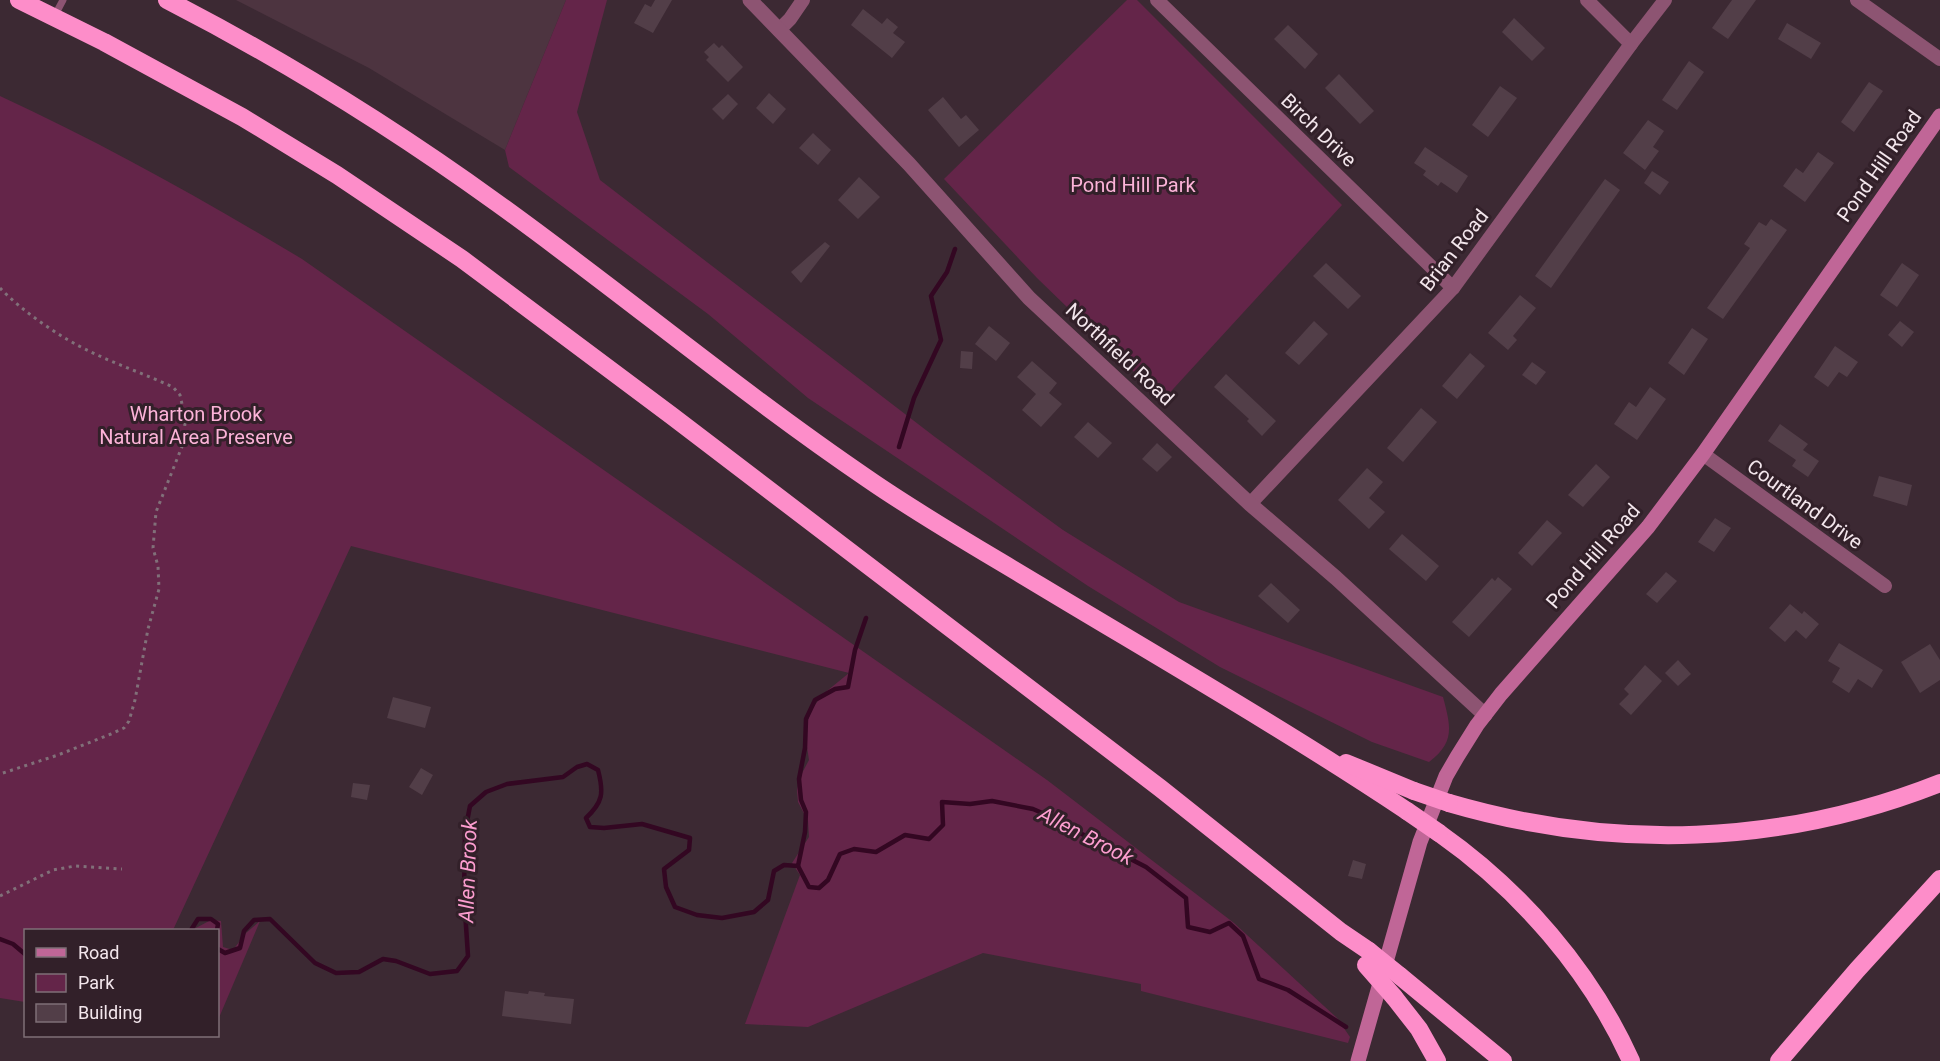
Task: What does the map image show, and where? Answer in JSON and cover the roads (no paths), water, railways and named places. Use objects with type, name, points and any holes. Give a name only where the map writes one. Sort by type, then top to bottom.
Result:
[{"type":"highway","points":[[19,0],[165,74],[268,132],[381,204],[462,260],[653,402],[1160,788],[1341,932],[1367,958],[1419,1029],[1437,1061]]},
{"type":"highway","points":[[167,0],[298,73],[442,165],[557,247],[795,428],[872,482],[1311,748],[1439,832],[1493,876],[1549,934],[1601,1006],[1631,1061]]},
{"type":"highway","points":[[1311,748],[1414,791],[1449,803],[1512,819],[1565,829],[1617,834],[1685,836],[1752,831],[1822,819],[1888,802],[1940,783]]},
{"type":"highway","points":[[1779,1061],[1857,970],[1940,879]]},
{"type":"highway","points":[[1367,958],[1400,976],[1503,1061]]},
{"type":"main road","name":"Pond Hill Road","points":[[1358,1061],[1420,842],[1446,776],[1469,736],[1514,679],[1648,527],[1703,454],[1940,116]]},
{"type":"street","name":"Northfield Road","points":[[750,0],[909,164],[1029,298],[1250,504],[1336,578],[1485,715]]},
{"type":"street","points":[[779,30],[803,0]]},
{"type":"street","name":"Birch Drive","points":[[1157,0],[1453,288]]},
{"type":"street","points":[[1587,0],[1631,44]]},
{"type":"street","name":"Brian Road","points":[[1250,504],[1453,288],[1665,0]]},
{"type":"street","points":[[1857,0],[1940,59]]},
{"type":"street","name":"Courtland Drive","points":[[1703,454],[1885,586]]},
{"type":"lane","points":[[54,17],[63,0]]},
{"type":"waterway","points":[[899,447],[914,398],[941,340],[931,296],[947,272],[955,249]]},
{"type":"waterway","points":[[798,866],[805,832],[806,812],[801,800],[799,779],[805,748],[806,719],[815,700],[835,689],[848,687],[855,650],[866,618]]},
{"type":"waterway","name":"Allen Brook","points":[[219,950],[225,953],[240,948],[244,931],[254,920],[270,919],[315,963],[336,973],[359,972],[383,959],[396,961],[430,974],[457,971],[468,956],[464,896],[465,832],[470,806],[486,792],[507,784],[563,777],[577,767],[587,764],[598,770],[601,785],[599,802],[586,818],[590,827],[604,828],[642,824],[690,838],[689,850],[664,869],[666,887],[675,907],[697,915],[722,918],[754,912],[768,900],[774,871],[784,865],[798,866],[809,887],[819,888],[828,880],[840,854],[854,849],[876,852],[905,835],[929,839],[943,825],[942,802],[970,804],[992,801],[1033,809],[1065,823],[1146,867],[1186,898],[1188,927],[1210,932],[1229,923],[1243,936],[1259,979],[1288,990],[1346,1027]]},
{"type":"waterway","name":"Allen Brook","points":[[192,929],[198,919],[211,919],[218,924],[217,929]]},
{"type":"waterway","name":"Allen Brook","points":[[0,939],[13,944],[24,953]]},
{"type":"park label","name":"Pond Hill Park","points":[[1133,185]]},
{"type":"park label","name":"Wharton Brook Natural Area Preserve","points":[[196,426]]}]
